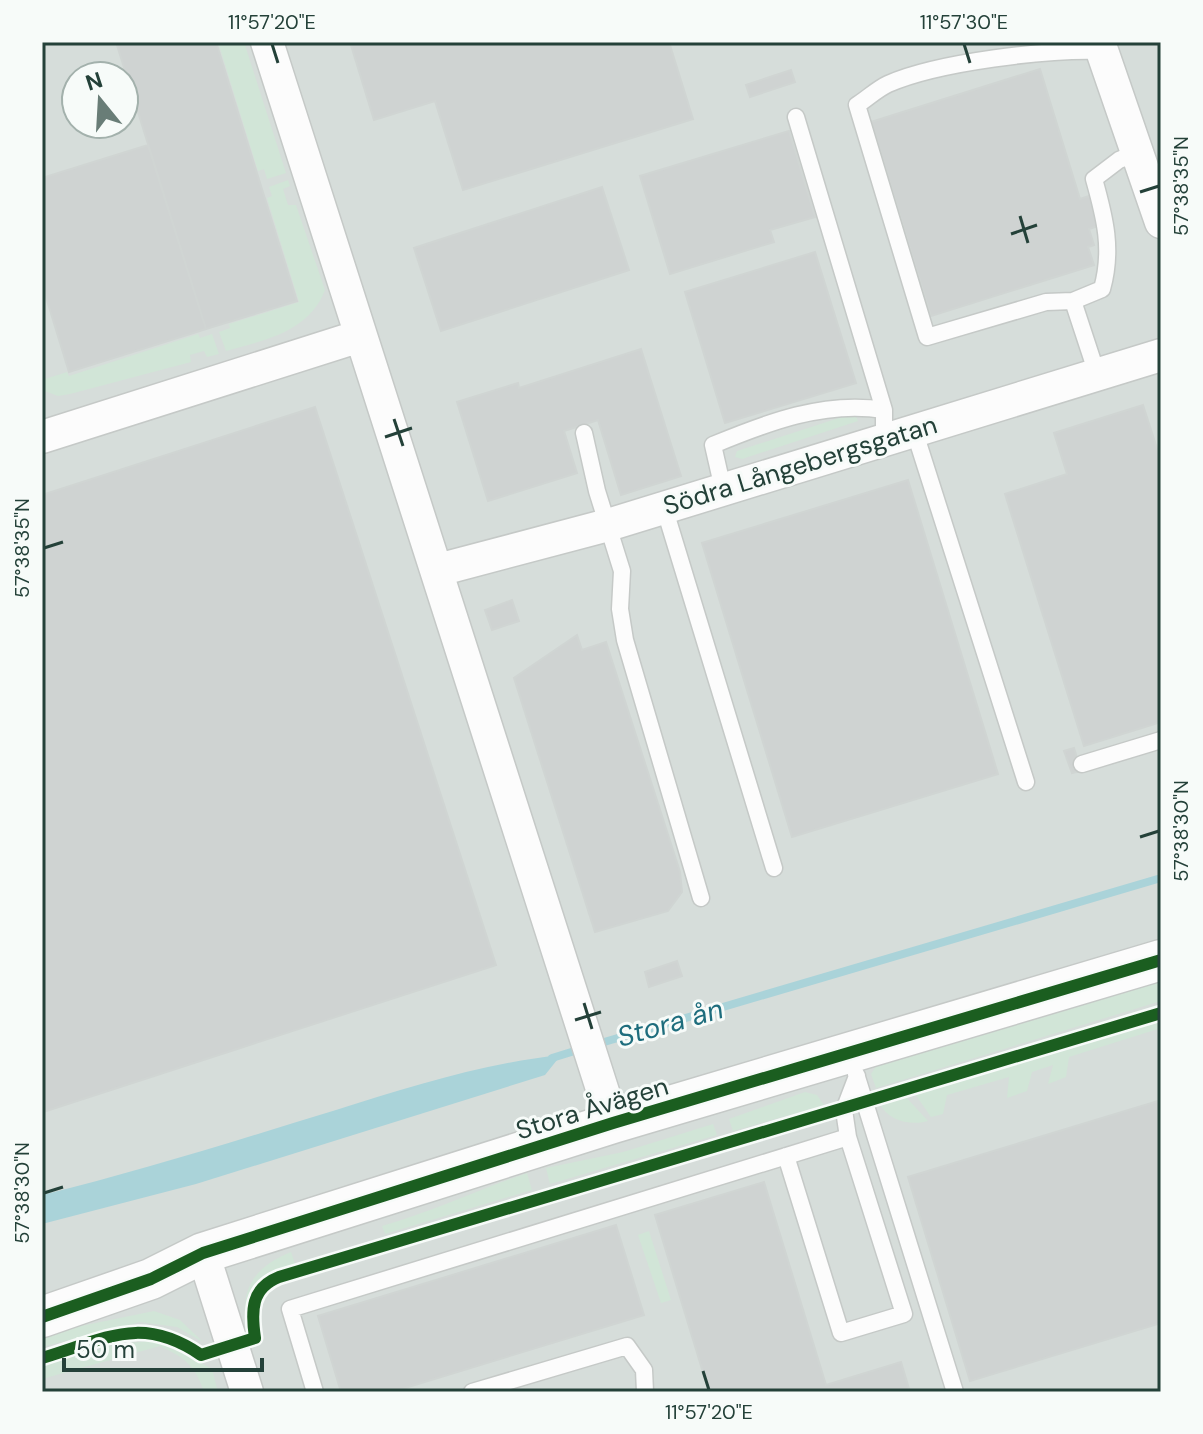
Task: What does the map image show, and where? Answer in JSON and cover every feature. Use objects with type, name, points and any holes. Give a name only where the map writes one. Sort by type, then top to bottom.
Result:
[{"type":"street","points":[[267,42],[613,1123]]},
{"type":"street","points":[[1101,47],[1161,222]]},
{"type":"street","points":[[42,437],[360,336]]},
{"type":"street","name":"Södra Långebergsgatan","points":[[438,570],[608,525],[723,489],[894,426],[1161,355]]},
{"type":"street","name":"Stora Åvägen","points":[[42,1317],[151,1279],[203,1253],[613,1123],[853,1065],[1161,960]]},
{"type":"street","points":[[203,1253],[247,1392]]},
{"type":"street","name":"Stora Åvägen","points":[[42,1293],[149,1260],[203,1253]]},
{"type":"lane","points":[[1101,47],[1062,50],[946,69],[888,85],[857,105],[927,337],[1046,302],[1073,301],[1102,289],[1109,263],[1106,222],[1094,179],[1119,160],[1136,153]]},
{"type":"lane","points":[[796,117],[894,426],[1026,782]]},
{"type":"lane","points":[[1073,301],[1097,374]]},
{"type":"lane","points":[[723,489],[713,445],[808,412],[854,404],[894,426]]},
{"type":"lane","points":[[584,433],[622,571],[620,609],[625,640],[701,898]]},
{"type":"lane","points":[[664,507],[774,868]]},
{"type":"lane","points":[[1082,764],[1161,740]]},
{"type":"lane","points":[[786,1156],[841,1333],[904,1314],[848,1137],[844,1110],[853,1065]]},
{"type":"lane","points":[[853,1065],[955,1392]]},
{"type":"lane","points":[[315,1392],[290,1309],[848,1137]]},
{"type":"lane","points":[[472,1392],[627,1346],[644,1370],[645,1392]]},
{"type":"shaded area","points":[[42,42],[1161,42],[1161,1392],[42,1392]]},
{"type":"green space","points":[[218,42],[244,42],[286,173],[267,179],[264,169],[258,171]]},
{"type":"green space","points":[[288,180],[290,186],[283,189],[288,205],[296,205],[325,290],[318,304],[297,325],[270,338],[226,351],[219,332],[230,328],[229,324],[299,302],[267,198],[272,196],[269,187]]},
{"type":"green space","points":[[198,334],[200,338],[212,334],[219,354],[207,357],[204,351],[190,355],[191,362],[70,394],[58,396],[42,390],[42,380],[67,372],[69,376]]},
{"type":"green space","points":[[848,415],[856,416],[858,421],[742,459],[735,457],[737,451]]},
{"type":"green space","points":[[1161,977],[1161,1001],[876,1088],[871,1074],[877,1065]]},
{"type":"green space","points":[[1161,1018],[1161,1028],[1069,1057],[1066,1077],[1048,1084],[1053,1065],[1032,1072],[1027,1091],[1007,1098],[1009,1077],[947,1095],[943,1114],[931,1117],[915,1094]]},
{"type":"green space","points":[[805,1092],[817,1095],[824,1105],[733,1131],[729,1119]]},
{"type":"green space","points":[[904,1095],[928,1121],[901,1121],[888,1115],[880,1104]]},
{"type":"green space","points":[[713,1124],[717,1135],[550,1184],[546,1168],[623,1152]]},
{"type":"green space","points":[[527,1173],[532,1190],[385,1234],[382,1226]]},
{"type":"green space","points":[[649,1231],[671,1300],[661,1303],[638,1235]]},
{"type":"green space","points":[[291,1252],[295,1264],[268,1275],[251,1292],[249,1328],[246,1302],[252,1281],[268,1264]]},
{"type":"green space","points":[[154,1311],[180,1320],[203,1342],[177,1327],[140,1322],[42,1347],[42,1334]]},
{"type":"green space","points":[[160,1340],[212,1369],[218,1392],[204,1392],[188,1363],[160,1346],[42,1379],[42,1366],[118,1344]]},
{"type":"water","points":[[561,1055],[545,1075],[196,1184],[42,1224],[42,1195],[447,1077]]},
{"type":"building","points":[[116,42],[216,42],[297,301],[206,329],[140,119],[140,60],[122,60]]},
{"type":"building","points":[[350,42],[669,42],[693,119],[463,190],[435,101],[374,120]]},
{"type":"building","points":[[1040,69],[1080,199],[1092,195],[1101,225],[1089,229],[1094,245],[1088,247],[1094,265],[931,316],[871,122]]},
{"type":"building","points":[[791,70],[795,82],[750,97],[746,85]]},
{"type":"building","points":[[789,131],[815,217],[770,230],[774,242],[670,274],[640,176]]},
{"type":"building","points":[[148,145],[206,329],[69,372],[42,284],[42,178]]},
{"type":"building","points":[[602,187],[629,270],[441,331],[414,248]]},
{"type":"building","points":[[815,252],[856,383],[725,423],[685,292]]},
{"type":"building","points":[[641,349],[681,476],[621,495],[598,420],[564,431],[577,473],[488,501],[457,402],[518,383],[519,388]]},
{"type":"building","points":[[1143,405],[1161,461],[1161,722],[1084,746],[1005,494],[1067,474],[1054,433]]},
{"type":"building","points":[[315,407],[496,965],[43,1112],[42,495]]},
{"type":"building","points":[[908,480],[998,774],[792,837],[702,543]]},
{"type":"building","points":[[512,600],[519,621],[492,630],[485,610]]},
{"type":"building","points":[[577,635],[582,650],[606,642],[680,872],[682,892],[668,911],[595,932],[514,678]]},
{"type":"building","points":[[1074,748],[1081,771],[1072,773],[1064,751]]},
{"type":"building","points":[[677,961],[682,976],[649,987],[645,972]]},
{"type":"building","points":[[1161,1100],[1161,1323],[970,1381],[908,1177]]},
{"type":"building","points":[[764,1182],[826,1385],[901,1362],[910,1392],[709,1392],[655,1215]]},
{"type":"building","points":[[616,1225],[644,1315],[392,1392],[341,1392],[318,1316]]},
{"type":"waterway","name":"Stora ån","points":[[594,1045],[1161,878]]},
{"type":"waterway","name":"Stora ån","points":[[552,1058],[581,1049]]},
{"type":"cycle path","points":[[42,1317],[151,1279],[203,1253],[613,1123],[1161,960]]},
{"type":"cycle path","points":[[42,1358],[105,1338],[141,1333],[180,1343],[201,1355],[255,1338],[253,1310],[258,1294],[279,1277],[1161,1013]]}]
